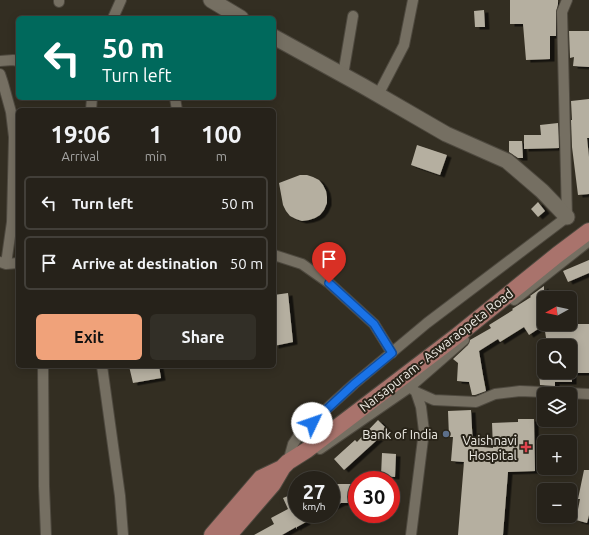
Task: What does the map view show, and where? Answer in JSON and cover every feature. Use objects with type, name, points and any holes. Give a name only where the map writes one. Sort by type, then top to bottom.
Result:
[{"type":"main road","name":"Narsapuram - Aswaraopeta Road","points":[[212,535],[261,478],[286,465],[307,450],[458,335],[557,254],[589,231]]},
{"type":"main road","name":"Narsapuram - Aswaraopeta Road","points":[[229,535],[273,484],[286,465]]},
{"type":"street","points":[[115,16],[121,0]]},
{"type":"street","points":[[211,0],[238,16]]},
{"type":"street","points":[[378,95],[404,45],[413,0]]},
{"type":"street","points":[[567,0],[562,12],[567,217]]},
{"type":"street","points":[[343,75],[353,16]]},
{"type":"street","points":[[276,38],[446,134],[507,161],[542,191],[567,217]]},
{"type":"street","points":[[0,61],[16,61]]},
{"type":"street","points":[[0,74],[11,112],[14,137],[12,222],[3,263],[16,263]]},
{"type":"street","points":[[286,465],[293,444],[301,432],[354,384],[427,323],[567,217]]},
{"type":"street","points":[[286,465],[302,460],[315,453],[413,390],[457,346],[589,241]]},
{"type":"street","points":[[276,256],[302,264],[329,283],[374,324],[392,353]]},
{"type":"street","points":[[43,368],[46,535]]},
{"type":"street","points":[[102,368],[120,496],[123,535]]},
{"type":"street","points":[[413,390],[434,400],[476,402],[495,394],[520,391],[589,394]]},
{"type":"street","points":[[411,535],[424,431],[421,407],[413,390]]},
{"type":"building","points":[[510,0],[558,0],[556,12],[556,36],[550,36],[550,59],[526,60],[523,24],[510,24]]},
{"type":"building","points":[[484,10],[485,27],[475,27],[474,11]]},
{"type":"building","points":[[569,31],[589,31],[589,67],[573,66],[574,57],[570,58]]},
{"type":"building","points":[[589,99],[589,138],[587,138],[589,157],[589,194],[578,195],[572,147],[571,101]]},
{"type":"building","points":[[558,123],[559,148],[524,149],[524,135],[541,135],[540,125]]},
{"type":"building","points":[[509,141],[522,141],[523,158],[518,158],[509,152]]},
{"type":"building","points":[[417,145],[447,155],[440,175],[411,165]]},
{"type":"building","points":[[300,175],[307,175],[319,180],[326,191],[327,197],[327,203],[320,215],[309,220],[302,221],[290,216],[286,211],[283,205],[279,183]]},
{"type":"building","points":[[538,202],[545,211],[538,217],[531,209]]},
{"type":"building","points":[[589,260],[589,273],[568,282],[563,271]]},
{"type":"building","points":[[544,286],[544,291],[537,291]]},
{"type":"building","points":[[537,291],[537,330],[529,335],[524,327],[500,342],[498,339],[479,351],[486,391],[472,395],[469,382],[457,381],[458,363],[453,359],[468,345],[470,340],[491,328],[489,325],[513,310],[512,309],[531,297],[530,296]]},
{"type":"building","points":[[288,293],[293,342],[276,346],[276,295]]},
{"type":"building","points":[[577,324],[589,324],[589,373],[577,373],[577,339],[546,339],[545,331],[577,331]]},
{"type":"building","points":[[129,368],[159,368],[161,378],[133,383]]},
{"type":"building","points":[[540,379],[572,379],[572,382],[555,382],[555,386],[540,385]]},
{"type":"building","points":[[471,410],[473,446],[493,448],[492,423],[518,422],[518,419],[534,419],[535,471],[508,472],[503,535],[458,535],[464,462],[451,461],[453,437],[449,437],[448,411]]},
{"type":"building","points":[[378,420],[388,430],[344,470],[334,459],[355,440],[357,442]]},
{"type":"building","points":[[382,453],[396,454],[395,471],[381,471]]},
{"type":"building","points":[[584,470],[589,470],[589,515],[587,523],[577,520],[580,499],[578,499]]},
{"type":"building","points":[[340,484],[348,484],[348,503],[341,503]]},
{"type":"building","points":[[288,496],[288,509],[283,498]]},
{"type":"building","points":[[288,509],[288,523],[304,523],[297,527],[297,529],[296,527],[282,535],[254,535],[274,524],[271,518]]},
{"type":"place","name":"Bank of India","points":[[446,434]]},
{"type":"place","name":"Vaishnavi Hospital","points":[[526,447]]},
{"type":"route","points":[[312,423],[354,384],[392,353],[374,324],[329,283]]}]
